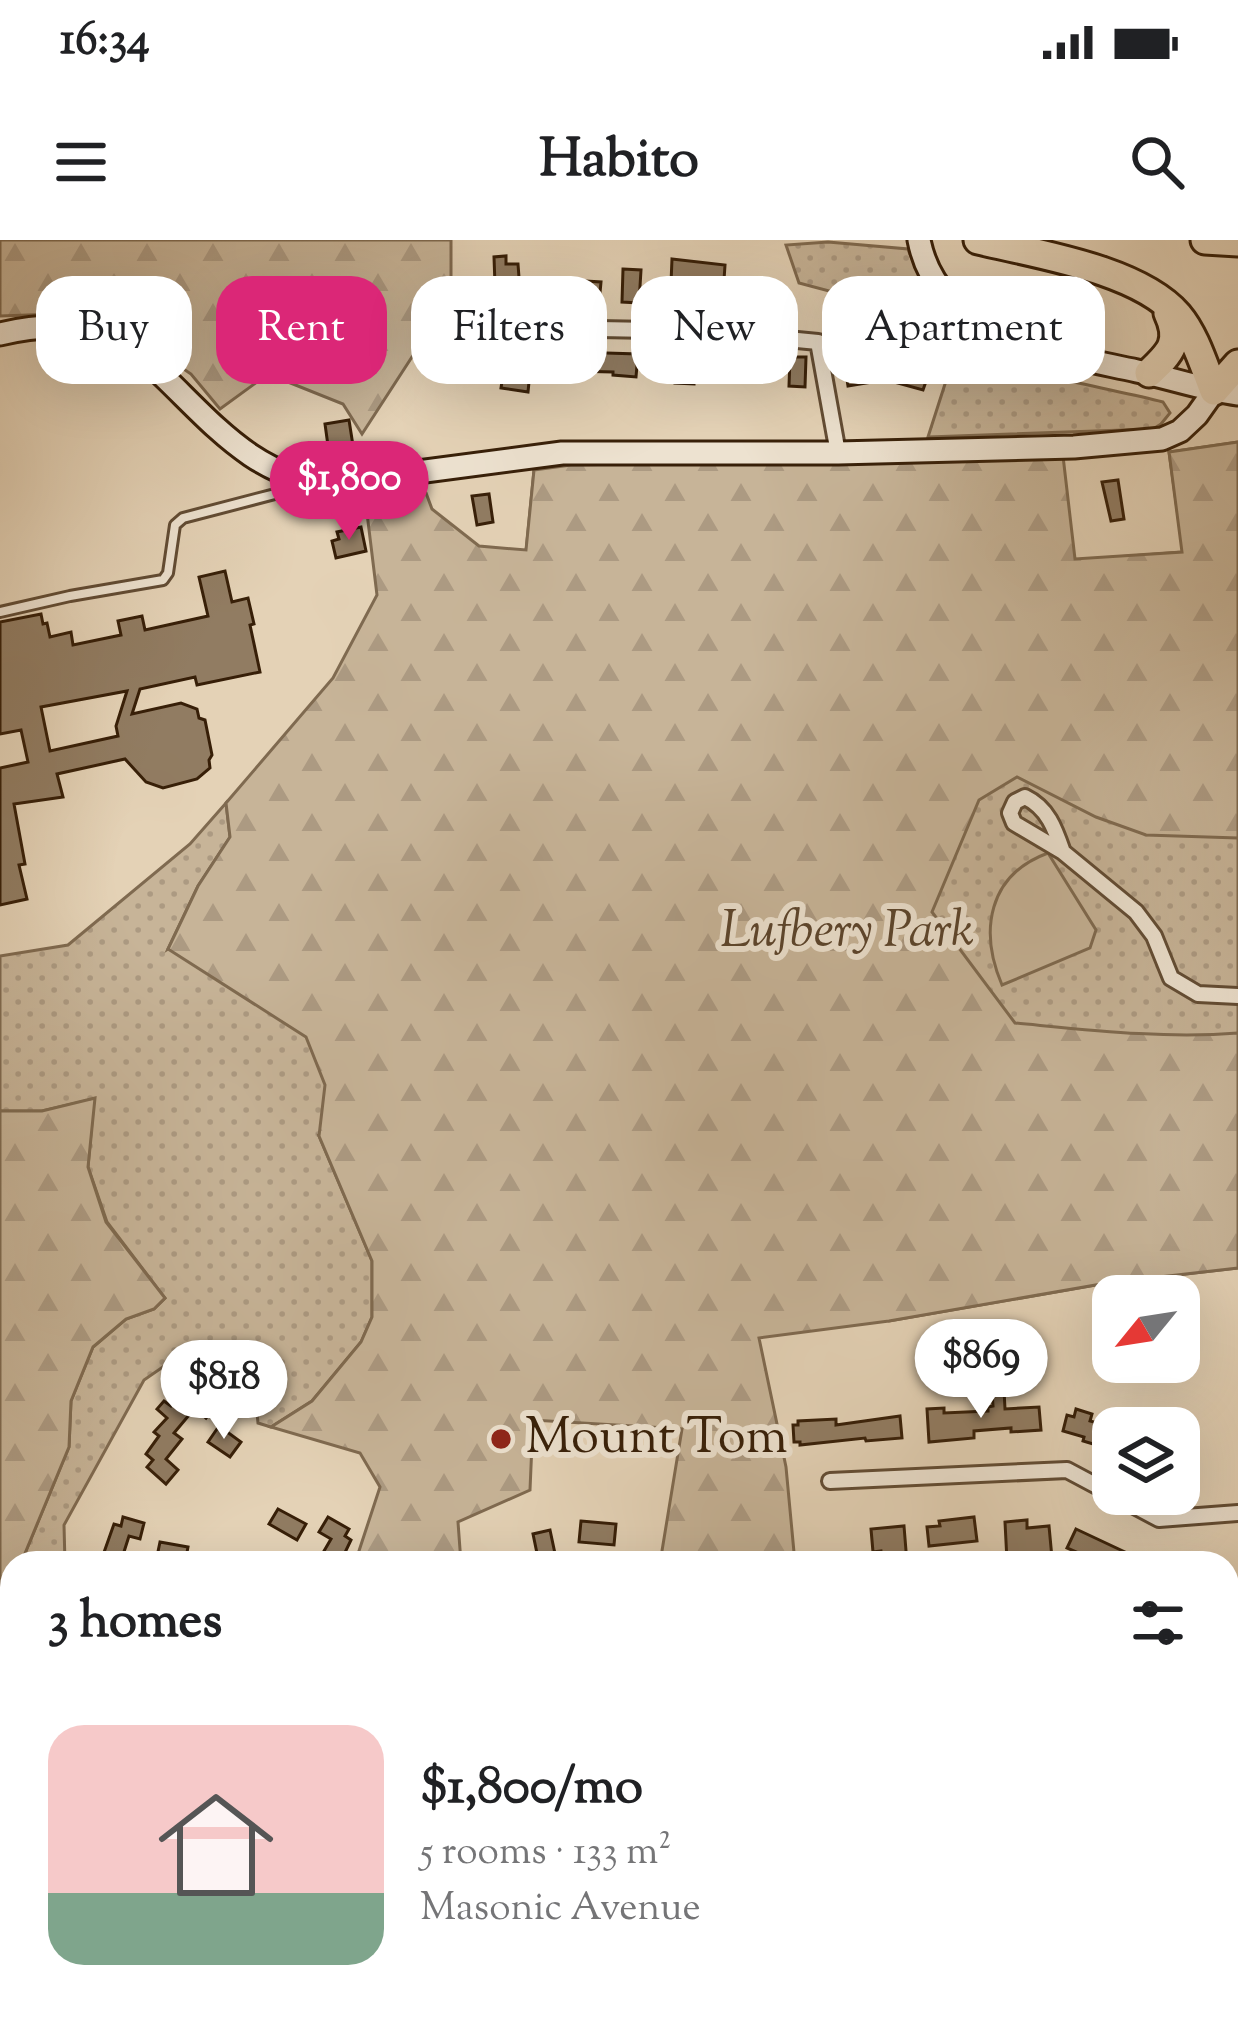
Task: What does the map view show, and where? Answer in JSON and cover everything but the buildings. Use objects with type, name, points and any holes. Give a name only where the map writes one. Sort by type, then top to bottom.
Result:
[{"type":"highway","points":[[978,240],[1120,277],[1162,299],[1181,318],[1226,392]]},
{"type":"highway","points":[[1205,240],[1238,242]]},
{"type":"highway","points":[[1149,374],[1175,342],[1162,299]]},
{"type":"highway","points":[[1226,392],[1238,364]]},
{"type":"main road","points":[[919,240],[928,271],[940,290],[984,327],[1008,338],[1226,392]]},
{"type":"main road","points":[[0,334],[56,327],[104,335],[148,362],[256,460],[313,483],[562,453],[838,453],[1074,447],[1162,439],[1180,431],[1226,392]]},
{"type":"street","points":[[607,329],[703,331],[818,342],[838,453]]},
{"type":"street","points":[[1064,852],[1136,912],[1154,936],[1171,978],[1198,994],[1238,997]]},
{"type":"street","points":[[830,1480],[1067,1470],[1159,1519],[1238,1513]]},
{"type":"lane","points":[[0,612],[163,580],[175,525],[183,518],[275,494],[290,477]]},
{"type":"green space","points":[[0,240],[451,240],[451,276],[411,276],[411,358],[362,434],[343,404],[293,384],[387,384],[387,276],[216,276],[216,384],[254,384],[220,409],[192,375],[192,276],[36,276],[36,315],[0,316]]},
{"type":"green space","points":[[828,242],[908,249],[920,276],[822,276],[822,289],[799,283],[786,245]]},
{"type":"green space","points":[[945,384],[1087,384],[1163,402],[1170,413],[1153,429],[928,437]]},
{"type":"green space","name":"Lufbery Park","points":[[1238,442],[1238,1268],[1177,1275],[1092,1275],[1092,1286],[889,1321],[319,1136],[372,1261],[372,1317],[361,1342],[312,1401],[271,1427],[258,1423],[252,1361],[183,1353],[144,1380],[64,1525],[65,1551],[26,1551],[69,1447],[71,1401],[93,1347],[126,1319],[154,1309],[165,1298],[107,1222],[88,1167],[94,1099],[42,1111],[0,1111],[0,956],[68,945],[190,844],[226,803],[230,837],[198,886],[168,949],[508,735],[534,470],[1076,560],[1183,552],[1169,452]]},
{"type":"green space","name":"Lufbery Park","points":[[1238,442],[1238,838],[1146,835],[1096,817],[1017,777],[979,800],[932,912],[1015,1023],[1154,1034],[1238,1033],[1238,1268],[1177,1275],[1092,1275],[1092,1286],[759,1338],[786,1467],[794,1551],[662,1551],[682,1429],[533,1420],[530,1490],[458,1522],[460,1551],[359,1551],[380,1487],[360,1453],[271,1427],[312,1401],[361,1342],[372,1317],[372,1261],[319,1136],[325,1085],[306,1037],[168,949],[198,886],[230,837],[226,803],[333,678],[377,595],[366,505],[416,485],[426,493],[432,509],[479,546],[526,550],[534,470],[571,465],[1063,456],[1075,559],[1182,552],[1169,452]]},
{"type":"green space","points":[[1048,853],[1096,930],[1090,948],[1002,985],[991,945],[994,907],[1012,875]]},
{"type":"green space","points":[[95,1098],[88,1167],[106,1222],[165,1298],[154,1309],[126,1319],[93,1347],[71,1401],[69,1447],[26,1551],[0,1551],[0,1111],[42,1111]]},
{"type":"place","name":"Mount Tom","points":[[501,1439]]}]
